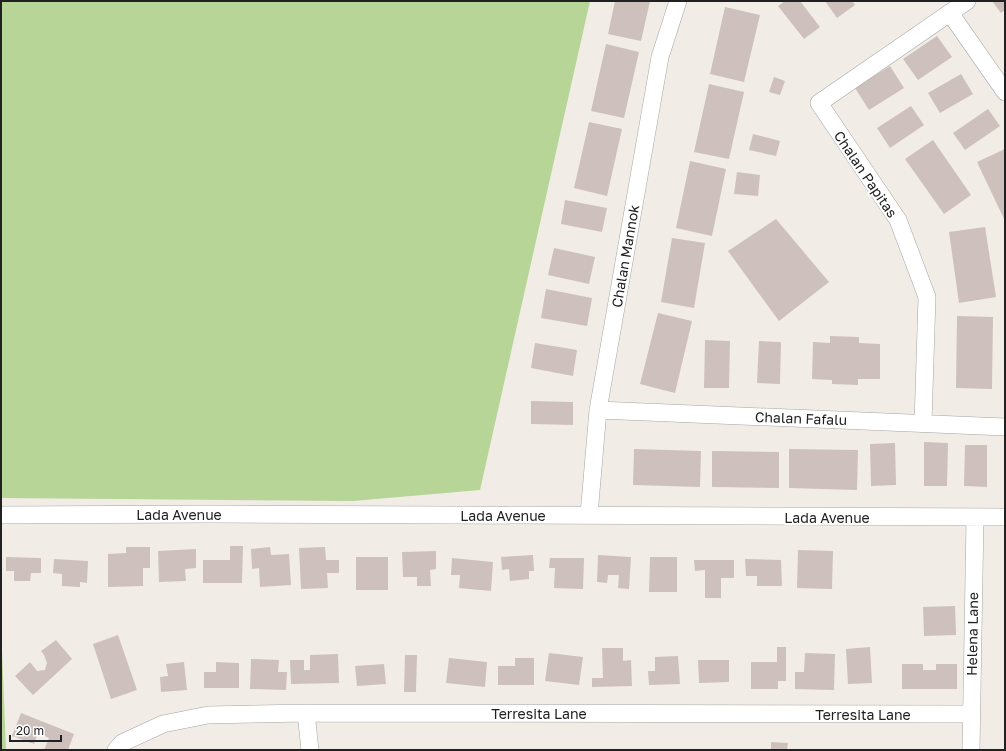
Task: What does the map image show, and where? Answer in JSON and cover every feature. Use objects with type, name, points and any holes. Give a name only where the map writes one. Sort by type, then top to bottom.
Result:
[{"type":"street","name":"Chalan Mannok","points":[[589,515],[598,410],[660,57],[678,1]]},
{"type":"street","name":"Chalan Papitas","points":[[923,423],[927,297],[898,220],[819,103],[967,1]]},
{"type":"street","points":[[950,13],[1005,92]]},
{"type":"street","name":"Chalan Fafalu","points":[[598,410],[1005,427]]},
{"type":"street","name":"Lada Avenue","points":[[1,515],[227,514],[1005,517]]},
{"type":"street","name":"Helena Lane","points":[[971,750],[975,518]]},
{"type":"street","points":[[306,713],[310,750]]},
{"type":"street","name":"Terresita Lane","points":[[116,750],[122,743],[163,724],[208,715],[306,713],[971,714]]},
{"type":"green space","points":[[1,1],[590,1],[480,490],[353,501],[1,498]]},
{"type":"green space","points":[[1,625],[6,750],[1,750]]},
{"type":"building","points":[[615,1],[650,1],[641,41],[608,34]]},
{"type":"building","points":[[785,1],[800,1],[820,27],[804,39],[778,6]]},
{"type":"building","points":[[825,1],[852,1],[855,5],[837,18]]},
{"type":"building","points":[[992,1],[1005,1],[1005,10],[1001,13]]},
{"type":"building","points":[[725,7],[760,15],[744,82],[710,74]]},
{"type":"building","points":[[937,36],[952,57],[918,80],[903,59]]},
{"type":"building","points":[[606,44],[639,52],[624,118],[591,111]]},
{"type":"building","points":[[890,66],[904,88],[869,110],[855,88]]},
{"type":"building","points":[[961,74],[973,94],[940,113],[928,93]]},
{"type":"building","points":[[774,77],[785,81],[780,95],[769,92]]},
{"type":"building","points":[[709,84],[744,92],[729,159],[694,152]]},
{"type":"building","points":[[911,106],[924,125],[890,148],[877,128]]},
{"type":"building","points":[[988,109],[1000,126],[965,150],[953,133]]},
{"type":"building","points":[[589,122],[622,129],[607,196],[574,188]]},
{"type":"building","points":[[753,134],[780,141],[776,156],[749,150]]},
{"type":"building","points":[[933,140],[971,195],[944,214],[905,159]]},
{"type":"building","points":[[1005,149],[1005,221],[977,162]]},
{"type":"building","points":[[690,161],[726,169],[712,236],[676,228]]},
{"type":"building","points":[[737,172],[760,175],[758,196],[734,194]]},
{"type":"building","points":[[565,200],[607,208],[602,232],[561,224]]},
{"type":"building","points":[[776,219],[829,282],[779,321],[728,251]]},
{"type":"building","points":[[985,227],[996,297],[959,303],[949,232]]},
{"type":"building","points":[[672,238],[705,243],[694,308],[661,302]]},
{"type":"building","points":[[554,248],[595,257],[589,284],[548,275]]},
{"type":"building","points":[[546,289],[592,298],[587,326],[541,318]]},
{"type":"building","points":[[658,313],[692,321],[675,393],[640,384]]},
{"type":"building","points":[[957,316],[993,317],[992,389],[956,388]]},
{"type":"building","points":[[830,336],[859,337],[859,343],[880,344],[880,379],[858,379],[858,385],[832,384],[832,380],[812,379],[813,342],[830,343]]},
{"type":"building","points":[[705,340],[730,341],[729,388],[704,388]]},
{"type":"building","points":[[759,341],[781,342],[780,384],[757,383]]},
{"type":"building","points":[[535,343],[577,350],[573,376],[531,368]]},
{"type":"building","points":[[531,401],[573,402],[573,425],[531,424]]},
{"type":"building","points":[[924,442],[948,443],[947,486],[924,486]]},
{"type":"building","points":[[895,443],[896,485],[871,486],[870,444]]},
{"type":"building","points":[[965,445],[987,445],[987,487],[964,486]]},
{"type":"building","points":[[634,449],[701,451],[700,487],[633,485]]},
{"type":"building","points":[[789,449],[858,450],[857,490],[789,488]]},
{"type":"building","points":[[712,451],[779,452],[779,488],[712,487]]},
{"type":"building","points":[[230,546],[243,546],[242,583],[203,583],[203,560],[230,560]]},
{"type":"building","points":[[126,547],[150,547],[150,568],[143,568],[143,586],[108,587],[108,554],[126,553]]},
{"type":"building","points":[[270,547],[271,555],[289,554],[291,585],[260,587],[259,568],[252,569],[251,549]]},
{"type":"building","points":[[325,547],[326,560],[339,560],[339,573],[327,573],[328,588],[301,589],[299,548]]},
{"type":"building","points":[[196,549],[196,568],[185,569],[186,581],[159,582],[158,551]]},
{"type":"building","points":[[798,550],[833,551],[832,589],[797,588]]},
{"type":"building","points":[[436,551],[436,569],[430,570],[431,586],[417,586],[417,577],[403,577],[402,552]]},
{"type":"building","points":[[533,555],[534,571],[529,571],[529,579],[510,581],[509,569],[502,570],[501,557]]},
{"type":"building","points":[[598,555],[631,557],[629,589],[618,588],[619,575],[608,575],[607,583],[597,582]]},
{"type":"building","points":[[6,557],[41,558],[41,573],[31,573],[30,581],[14,581],[14,571],[6,571]]},
{"type":"building","points":[[356,557],[388,557],[388,590],[356,590]]},
{"type":"building","points":[[650,557],[677,557],[677,592],[649,592]]},
{"type":"building","points":[[452,558],[493,562],[491,591],[459,588],[460,575],[451,575]]},
{"type":"building","points":[[550,558],[584,558],[583,589],[554,588],[555,568],[549,568]]},
{"type":"building","points":[[54,559],[88,561],[87,583],[80,582],[80,587],[62,586],[62,574],[53,573]]},
{"type":"building","points":[[745,559],[781,560],[782,586],[757,586],[757,576],[746,576]]},
{"type":"building","points":[[694,560],[734,560],[734,578],[721,578],[721,598],[705,598],[705,570],[695,571]]},
{"type":"building","points":[[955,606],[956,635],[924,636],[923,607]]},
{"type":"building","points":[[118,635],[137,690],[111,699],[93,644]]},
{"type":"building","points":[[56,640],[72,659],[33,695],[15,676],[30,662],[37,671],[45,670],[47,663],[41,651]]},
{"type":"building","points":[[777,647],[786,647],[786,681],[778,681],[778,689],[751,689],[751,662],[777,662]]},
{"type":"building","points":[[870,647],[872,683],[848,684],[846,649]]},
{"type":"building","points":[[602,648],[623,648],[623,661],[631,660],[632,686],[592,687],[592,678],[603,678]]},
{"type":"building","points":[[549,653],[583,657],[579,685],[545,681]]},
{"type":"building","points":[[805,653],[835,654],[834,690],[795,689],[795,672],[804,672]]},
{"type":"building","points":[[338,654],[339,683],[291,684],[290,660],[304,660],[304,670],[310,670],[310,655]]},
{"type":"building","points":[[405,655],[417,655],[416,692],[404,692]]},
{"type":"building","points":[[678,656],[680,684],[649,685],[648,671],[655,671],[655,657]]},
{"type":"building","points":[[449,658],[487,662],[485,687],[446,683]]},
{"type":"building","points":[[515,658],[534,658],[534,685],[498,685],[498,666],[515,666]]},
{"type":"building","points":[[251,659],[279,660],[278,672],[287,672],[286,690],[250,689]]},
{"type":"building","points":[[698,660],[729,660],[729,682],[699,683]]},
{"type":"building","points":[[184,662],[187,690],[161,692],[160,677],[168,676],[166,664]]},
{"type":"building","points":[[216,662],[239,663],[239,688],[204,688],[204,672],[216,672]]},
{"type":"building","points":[[384,664],[386,684],[357,686],[355,666]]},
{"type":"building","points":[[902,664],[923,664],[923,670],[936,670],[936,664],[957,664],[957,689],[902,689]]},
{"type":"building","points":[[21,713],[74,734],[68,750],[44,750],[49,738],[38,733],[34,744],[12,736]]},
{"type":"building","points":[[771,742],[788,743],[787,750],[771,750]]}]
